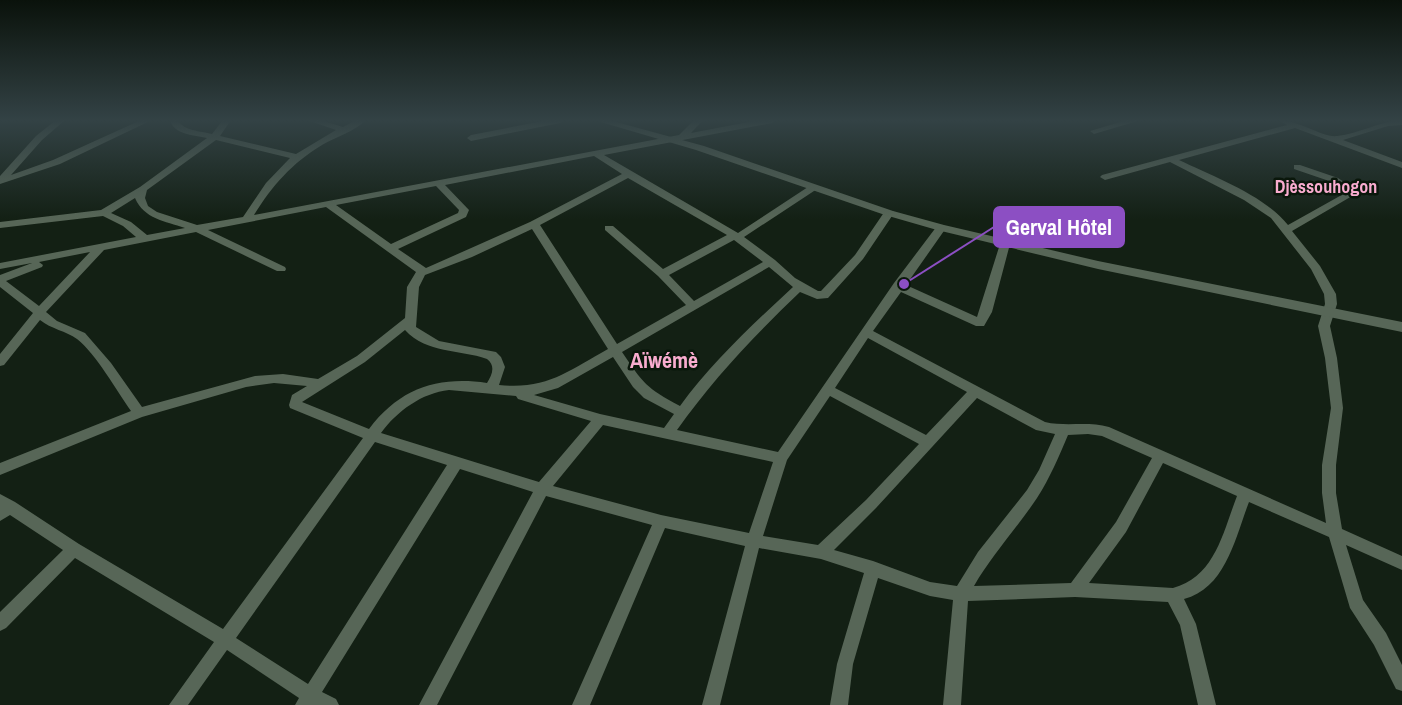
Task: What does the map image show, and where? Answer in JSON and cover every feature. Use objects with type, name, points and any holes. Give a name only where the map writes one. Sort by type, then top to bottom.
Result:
[{"type":"street","points":[[1,181],[26,153]]},
{"type":"street","points":[[1,181],[73,153]]},
{"type":"street","points":[[0,225],[104,213],[143,189],[192,153]]},
{"type":"street","points":[[280,153],[297,157]]},
{"type":"street","points":[[247,218],[276,177],[304,153]]},
{"type":"street","points":[[0,266],[595,153],[736,236],[771,262],[799,287],[820,296],[830,291],[859,257],[889,213]]},
{"type":"street","points":[[712,153],[889,213],[941,228],[1005,244],[1402,327]]},
{"type":"street","points":[[1105,177],[1193,153]]},
{"type":"street","points":[[1373,153],[1400,162]]},
{"type":"street","points":[[1171,159],[1247,198],[1275,216],[1325,282],[1330,294],[1329,313],[1324,326],[1331,358],[1336,408],[1329,465],[1329,493],[1335,534],[1356,603],[1380,639],[1402,683]]},
{"type":"street","points":[[1287,230],[1354,192],[1335,180],[1297,167]]},
{"type":"street","points":[[490,390],[498,377],[500,366],[498,360],[481,351],[455,349],[428,341],[415,334],[410,328],[413,287],[422,271],[444,266],[534,224],[628,174]]},
{"type":"street","points":[[390,248],[462,214],[464,210],[438,183]]},
{"type":"street","points":[[662,274],[736,236],[814,187]]},
{"type":"street","points":[[143,189],[140,198],[144,207],[167,219],[198,229],[281,268]]},
{"type":"street","points":[[328,204],[422,271]]},
{"type":"street","points":[[104,213],[127,224],[144,238]]},
{"type":"street","points":[[534,224],[637,384],[648,395],[681,412]]},
{"type":"street","points":[[609,228],[662,274],[692,305]]},
{"type":"street","points":[[711,705],[754,541],[781,458],[898,286],[941,228]]},
{"type":"street","points":[[898,286],[980,323],[986,312],[1005,244]]},
{"type":"street","points":[[0,362],[40,312],[100,247]]},
{"type":"street","points":[[0,280],[74,252]]},
{"type":"street","points":[[510,393],[533,392],[554,385],[616,352],[692,305],[771,262]]},
{"type":"street","points":[[0,280],[57,327],[81,336],[107,366],[139,413]]},
{"type":"street","points":[[667,434],[681,412],[753,330],[799,287]]},
{"type":"street","points":[[409,321],[361,359],[296,398],[295,405],[372,436],[542,489],[661,521],[754,541],[821,552],[930,589],[961,594],[1075,590],[1173,595],[1188,591],[1204,581],[1219,561],[1245,494]]},
{"type":"street","points":[[866,332],[1041,426],[1063,431],[1092,428],[1402,563]]},
{"type":"street","points":[[0,469],[139,413],[264,379],[295,378],[320,384]]},
{"type":"street","points":[[178,705],[372,436],[395,408],[426,392],[446,385],[510,393],[600,419],[781,458]]},
{"type":"street","points":[[827,389],[927,442]]},
{"type":"street","points":[[821,552],[871,504],[976,391]]},
{"type":"street","points":[[428,705],[542,489],[600,419]]},
{"type":"street","points":[[952,705],[961,594],[983,557],[1032,494],[1045,473],[1063,431]]},
{"type":"street","points":[[1075,590],[1121,527],[1161,457]]},
{"type":"street","points":[[307,700],[456,464]]},
{"type":"street","points":[[3,507],[224,639],[307,700],[330,705]]},
{"type":"street","points":[[581,705],[661,521]]},
{"type":"street","points":[[0,623],[74,549]]},
{"type":"street","points":[[839,705],[845,664],[873,568]]},
{"type":"street","points":[[1173,595],[1188,624],[1207,705]]},
{"type":"place","name":"Gerval Hôtel","points":[[904,284]]},
{"type":"district","name":"Djèssouhogon","points":[[1326,186]]},
{"type":"district","name":"Aïwémè","points":[[664,360]]}]
